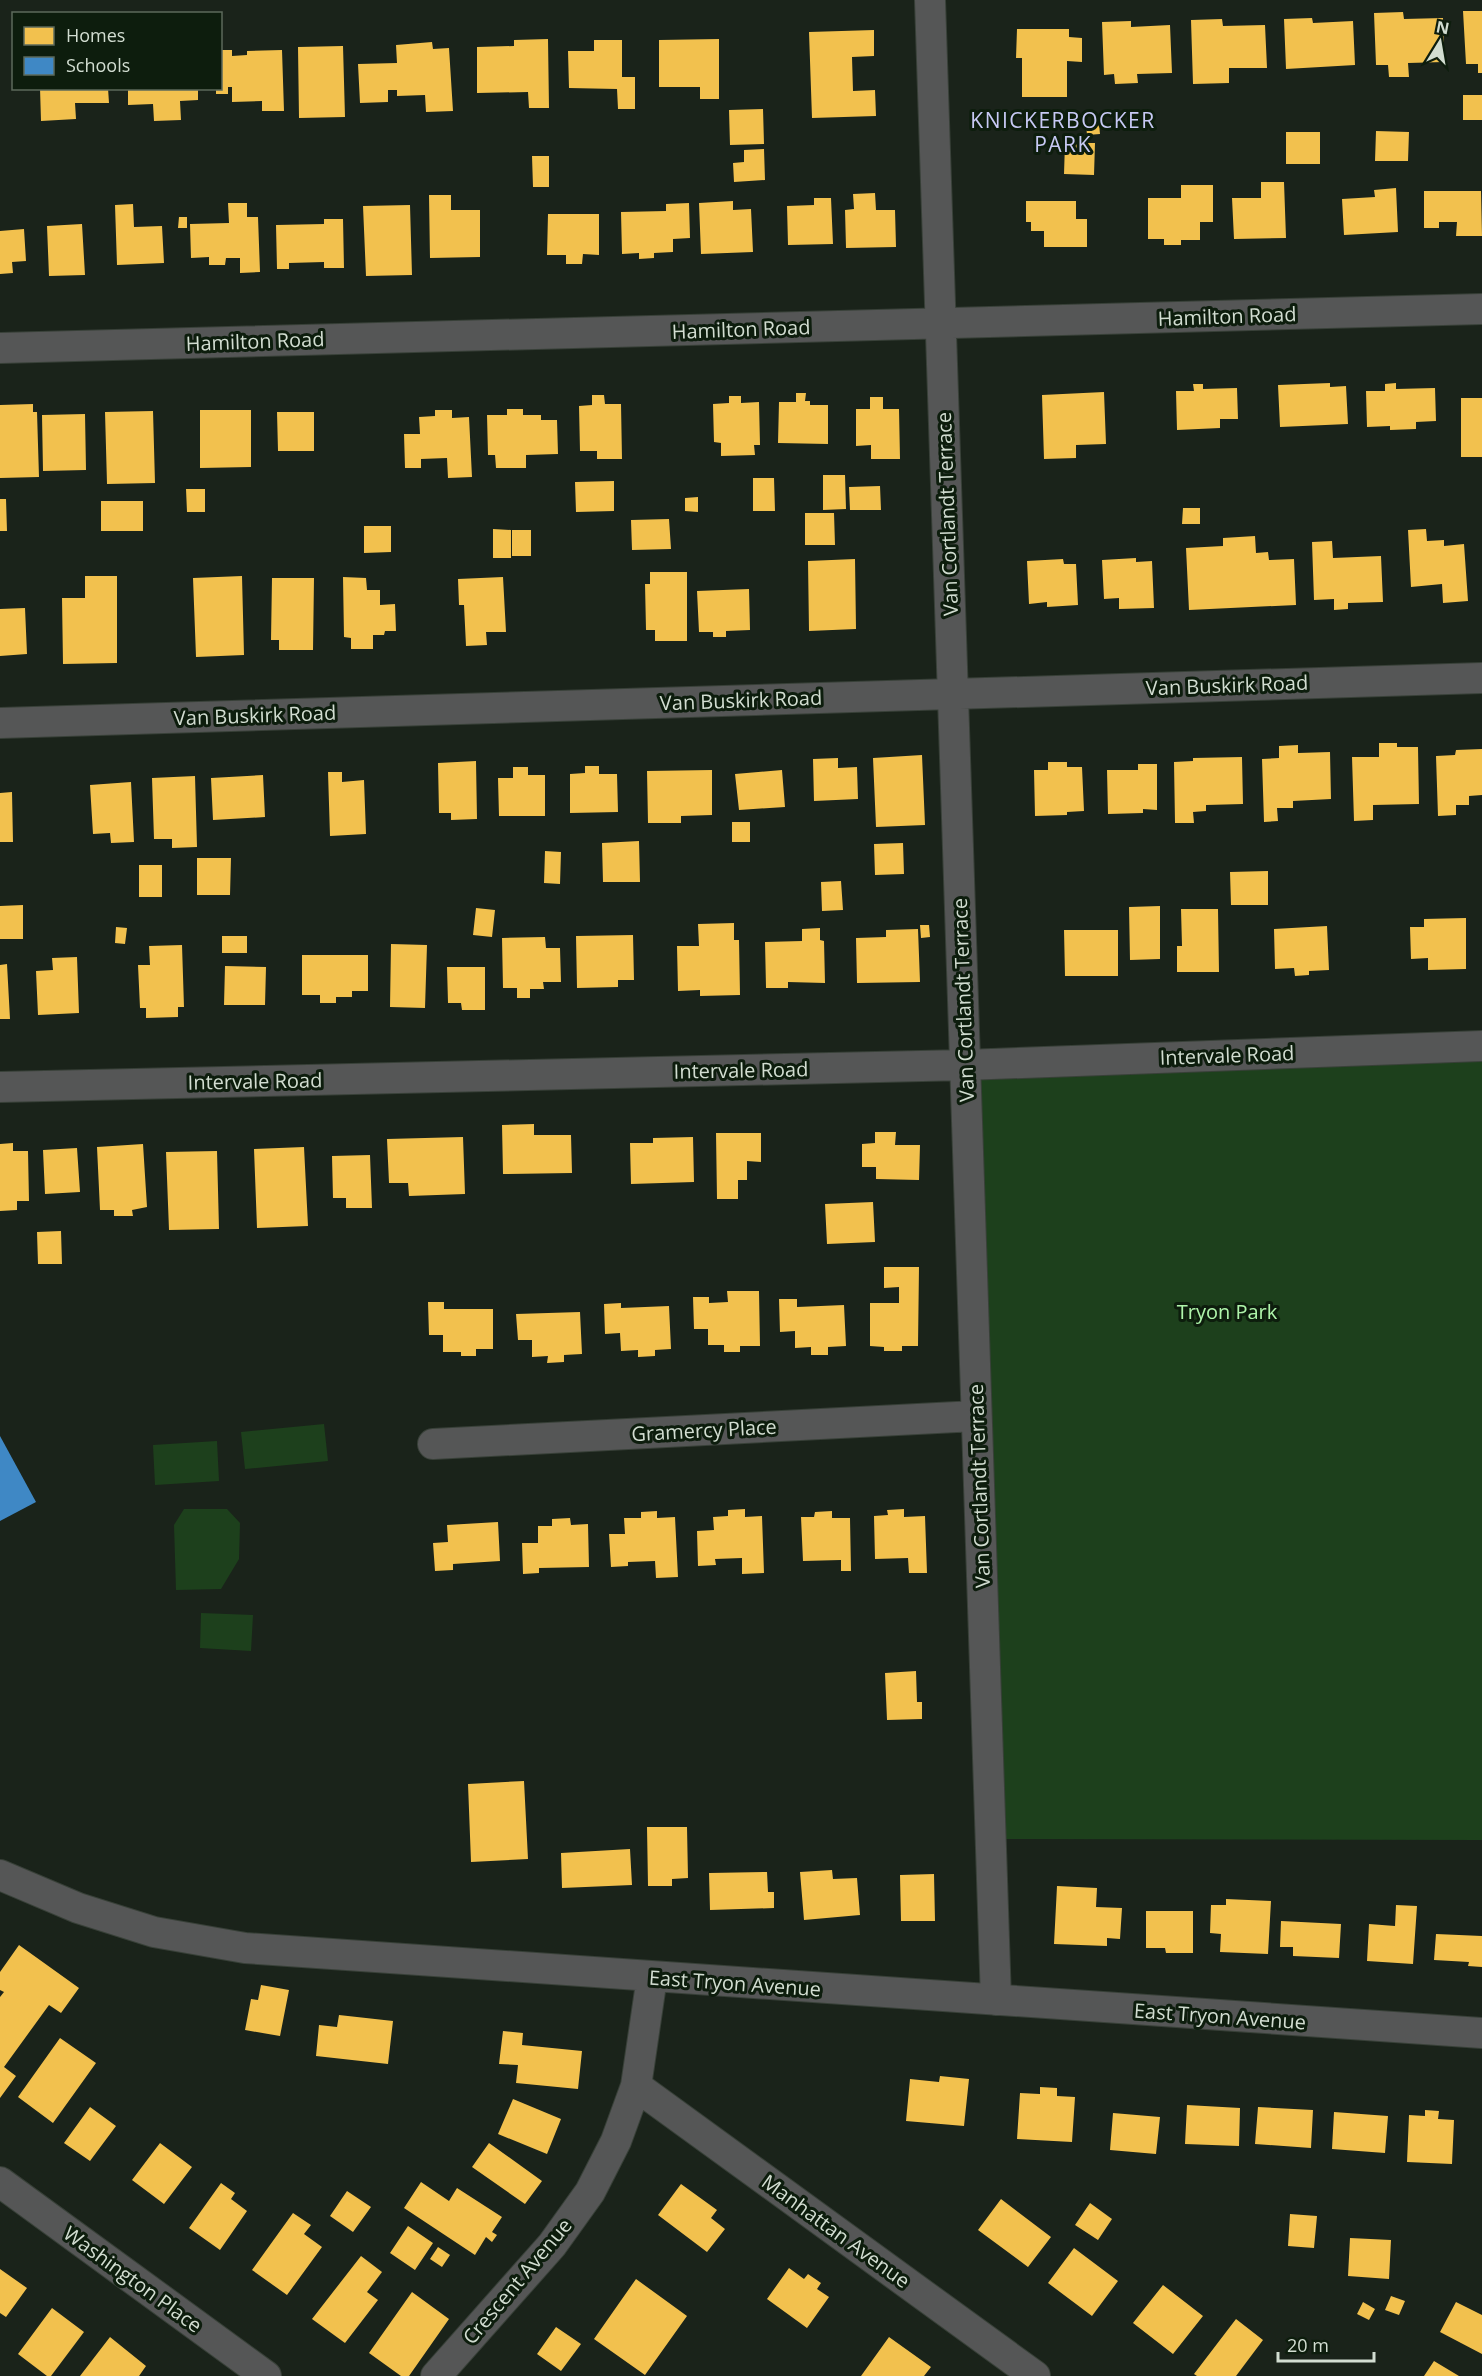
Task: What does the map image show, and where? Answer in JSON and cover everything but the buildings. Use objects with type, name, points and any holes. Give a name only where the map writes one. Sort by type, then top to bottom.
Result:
[{"type":"street","name":"Van Cortlandt Terrace","points":[[930,0],[996,2000]]},
{"type":"street","name":"Hamilton Road","points":[[0,348],[1482,309]]},
{"type":"street","name":"Van Buskirk Road","points":[[0,723],[1482,678]]},
{"type":"street","name":"Intervale Road","points":[[0,1087],[965,1065],[1482,1047]]},
{"type":"street","name":"Gramercy Place","points":[[433,1444],[976,1416]]},
{"type":"street","name":"East Tryon Avenue","points":[[0,1875],[78,1908],[154,1932],[245,1948],[1482,2033]]},
{"type":"street","name":"Crescent Avenue","points":[[436,2376],[552,2245],[584,2200],[616,2141],[636,2086],[652,1977]]},
{"type":"street","name":"Manhattan Avenue","points":[[636,2086],[1017,2371]]},
{"type":"street","name":"Washington Place","points":[[0,2182],[266,2376]]},
{"type":"green space","name":"Tryon Park","points":[[1482,1046],[1482,1840],[990,1839],[965,1065]]},
{"type":"green space","points":[[324,1424],[328,1461],[245,1469],[241,1432]]},
{"type":"green space","points":[[217,1441],[219,1481],[155,1485],[153,1445]]},
{"type":"green space","points":[[184,1509],[227,1509],[240,1523],[239,1559],[221,1589],[176,1590],[174,1525]]},
{"type":"green space","points":[[201,1613],[253,1615],[251,1651],[200,1648]]},
{"type":"district","name":"KNICKERBOCKER PARK","points":[[1063,132]]}]
